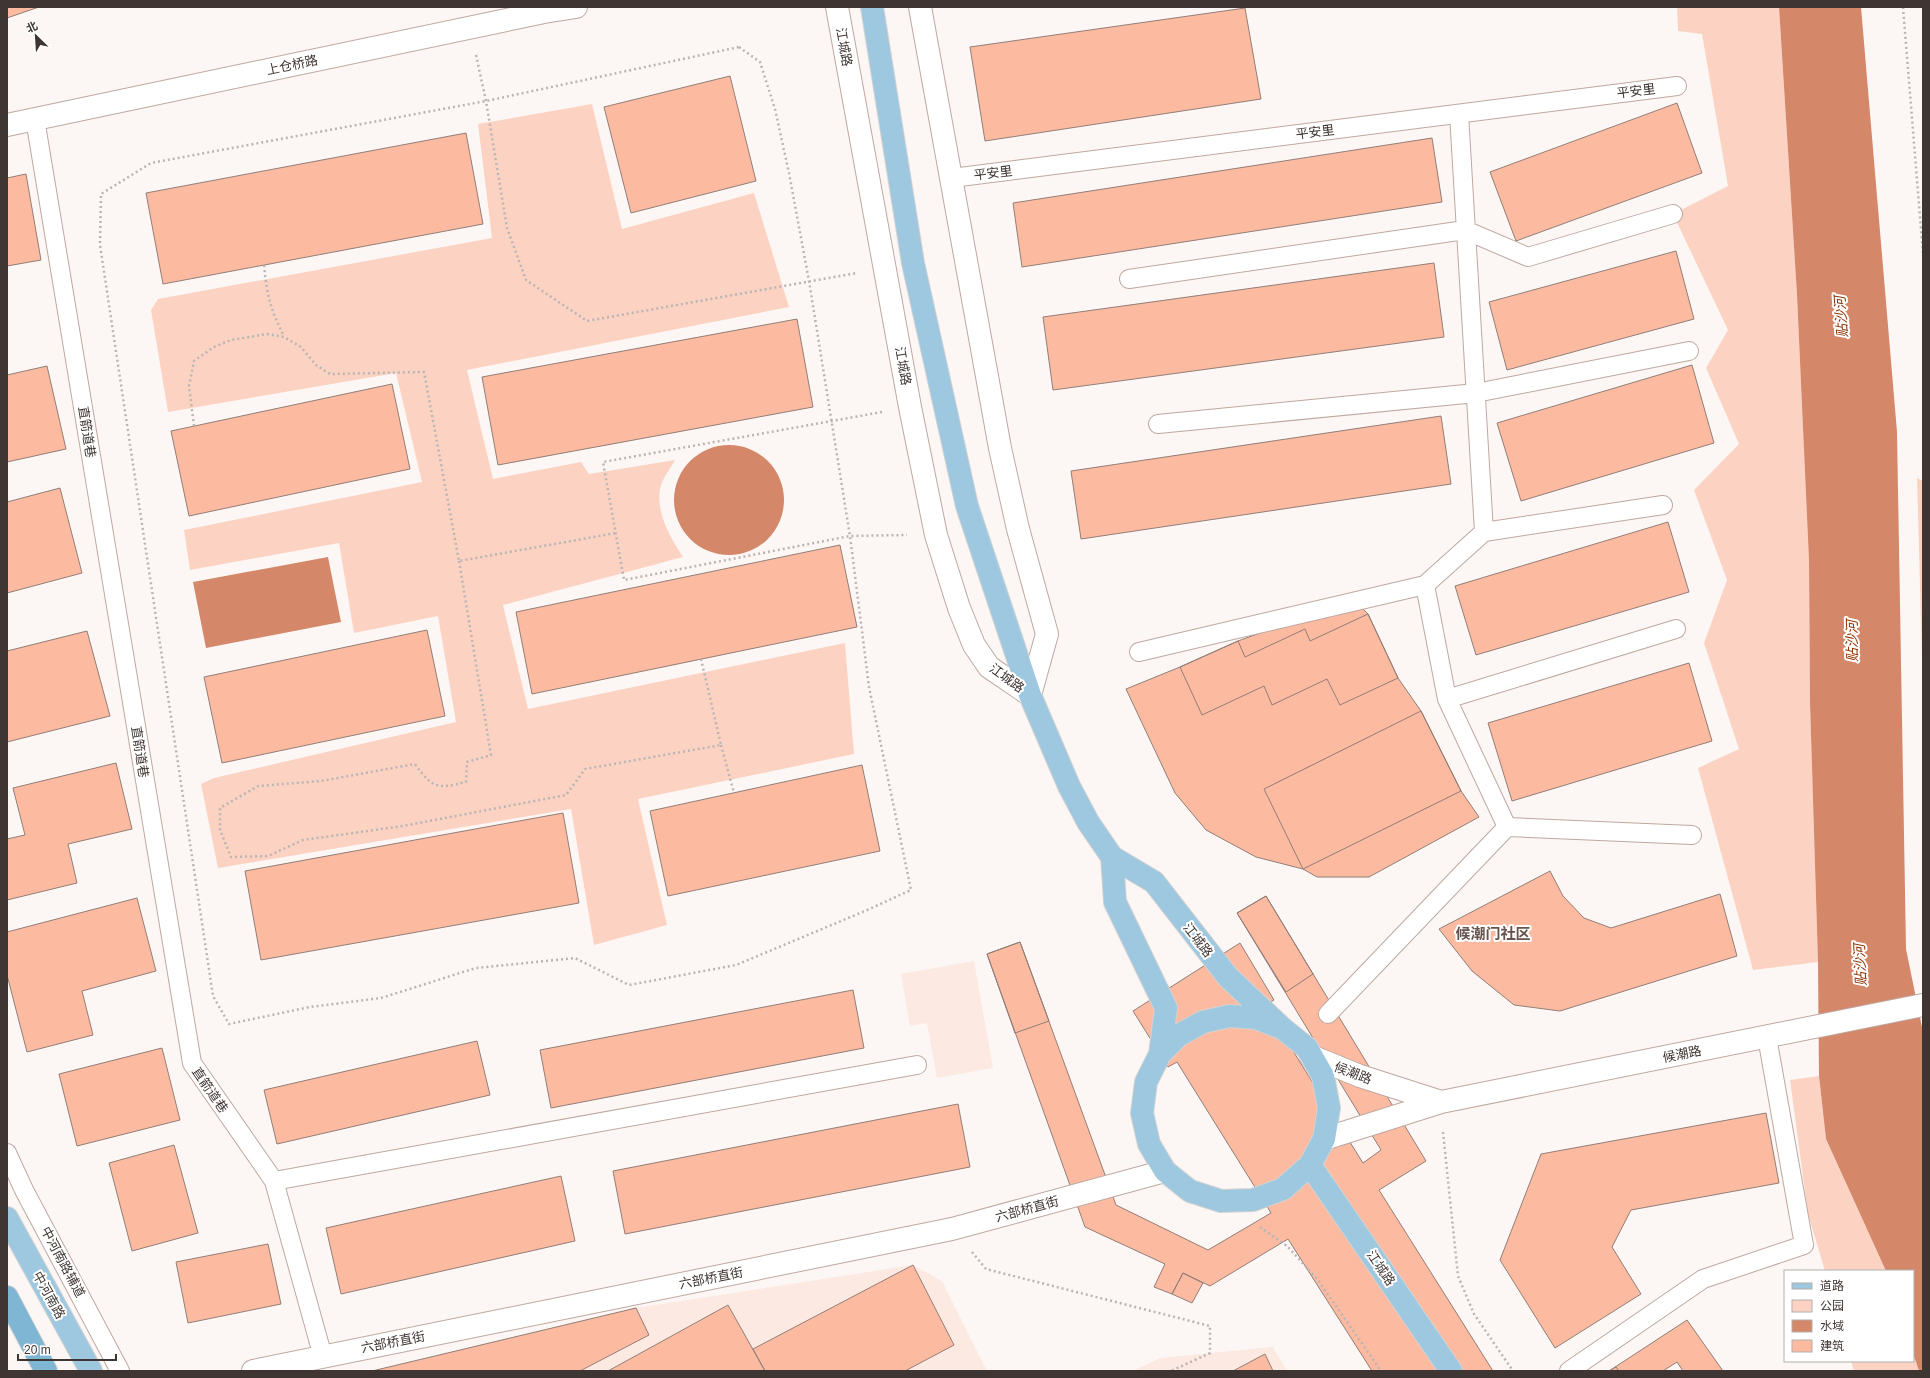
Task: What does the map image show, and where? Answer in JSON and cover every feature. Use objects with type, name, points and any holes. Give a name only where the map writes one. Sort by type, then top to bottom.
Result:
[{"type":"highway","points":[[7,1297],[46,1371]]},
{"type":"main road","name":"江城路","points":[[872,7],[913,263],[967,506],[1030,695],[1069,786],[1088,822],[1112,857],[1154,882],[1228,977],[1282,1028],[1307,1048],[1323,1076],[1329,1108],[1324,1140],[1310,1165],[1283,1189],[1254,1200],[1221,1201],[1190,1191],[1165,1171],[1149,1144],[1142,1113],[1146,1082],[1160,1054],[1179,1035],[1203,1022],[1229,1016],[1256,1018],[1282,1028]]},
{"type":"main road","name":"江城路","points":[[1112,857],[1115,902],[1166,1008],[1160,1054]]},
{"type":"main road","name":"江城路","points":[[1310,1165],[1451,1371]]},
{"type":"main road","name":"中河南路","points":[[7,1218],[91,1371]]},
{"type":"street","name":"上仓桥路","points":[[7,125],[470,27],[576,7]]},
{"type":"street","name":"江城路","points":[[837,7],[910,407],[936,535],[959,608],[974,645],[989,667],[1030,695],[1047,634],[1018,529],[1000,448],[920,7]]},
{"type":"street","name":"候潮路","points":[[1324,1140],[1440,1102],[1923,1005]]},
{"type":"street","name":"候潮路","points":[[1311,1056],[1360,1076],[1440,1102]]},
{"type":"street","name":"六部桥直街","points":[[253,1371],[952,1229],[1165,1171]]},
{"type":"lane","name":"平安里","points":[[952,178],[1677,86]]},
{"type":"lane","points":[[1459,114],[1484,532]]},
{"type":"lane","name":"直箭道巷","points":[[35,119],[192,1063],[274,1181],[323,1357]]},
{"type":"lane","points":[[1129,280],[1465,230],[1528,257],[1674,214]]},
{"type":"lane","points":[[1158,424],[1476,393],[1689,351]]},
{"type":"lane","points":[[1139,652],[1425,585],[1484,532],[1663,505]]},
{"type":"lane","points":[[1425,585],[1448,699],[1507,827]]},
{"type":"lane","points":[[1448,699],[1676,629]]},
{"type":"lane","points":[[1328,1014],[1507,827],[1692,835]]},
{"type":"lane","points":[[1569,1371],[1703,1279],[1804,1245],[1767,1037]]},
{"type":"lane","points":[[274,1181],[917,1065]]},
{"type":"lane","name":"中河南路辅道","points":[[7,1153],[24,1190],[120,1371]]},
{"type":"path","points":[[1903,7],[1923,254]]},
{"type":"path","points":[[470,27],[486,101],[507,228],[526,280],[587,321],[885,268]]},
{"type":"path","points":[[739,47],[760,62],[775,109],[789,173],[809,281],[850,536],[869,687],[911,890],[736,965],[629,985],[575,958],[476,968],[381,998],[310,1007],[229,1024],[213,996],[100,245],[101,194],[151,163],[486,101],[739,47]]},
{"type":"path","points":[[264,265],[266,288],[272,313],[284,336]]},
{"type":"path","points":[[194,426],[189,386],[194,361],[214,347],[231,340],[267,334],[284,336],[301,347],[316,365],[330,374],[424,372],[459,561],[491,755],[467,762],[466,782],[442,788],[426,780],[415,764],[321,781],[258,786],[220,808],[220,830],[231,857],[268,856],[302,840],[403,826],[566,795],[585,769],[721,745]]},
{"type":"path","points":[[910,407],[603,462],[624,580],[850,536],[936,535]]},
{"type":"path","points":[[459,561],[616,533]]},
{"type":"path","points":[[701,659],[734,793]]},
{"type":"path","points":[[1440,1102],[1458,1276],[1474,1314],[1513,1371]]},
{"type":"path","points":[[1257,1226],[1287,1246],[1318,1280],[1381,1371]]},
{"type":"path","points":[[952,1229],[986,1269],[1210,1326],[1210,1354],[1171,1371]]},
{"type":"shaded area","points":[[974,961],[993,1068],[937,1078],[927,1023],[910,1026],[901,974]]},
{"type":"shaded area","points":[[913,1265],[942,1281],[987,1371],[372,1371],[636,1308]]},
{"type":"shaded area","points":[[1273,1347],[1287,1371],[1133,1371],[1160,1358]]},
{"type":"green space","points":[[1677,7],[1779,7],[1797,295],[1809,561],[1810,703],[1818,962],[1753,970],[1698,768],[1739,749],[1704,643],[1727,580],[1694,490],[1739,444],[1706,368],[1728,330],[1673,214],[1728,186],[1702,34],[1678,31]]},
{"type":"green space","points":[[592,104],[622,229],[754,193],[789,307],[467,370],[493,479],[581,462],[589,474],[675,460],[664,478],[659,494],[661,513],[664,523],[683,557],[503,605],[528,709],[845,643],[854,754],[638,799],[667,925],[594,945],[571,809],[218,868],[201,784],[214,778],[456,722],[438,616],[354,633],[339,543],[190,570],[184,530],[422,482],[396,373],[168,412],[151,310],[158,299],[492,238],[478,124]]},
{"type":"green space","points":[[1917,478],[1923,481],[1923,695]]},
{"type":"green space","points":[[1819,1076],[1826,1139],[1886,1270],[1825,1270],[1808,1214],[1790,1080]]},
{"type":"green space","points":[[1914,1356],[1919,1371],[1854,1371],[1851,1362],[1914,1362]]},
{"type":"water","name":"贴沙河","points":[[1779,7],[1861,7],[1897,432],[1906,949],[1923,1032],[1923,1371],[1919,1371],[1914,1356],[1914,1270],[1886,1270],[1826,1139],[1819,1076],[1818,962],[1810,703],[1809,561],[1797,295]]},
{"type":"water","points":[[729,445],[750,449],[768,461],[780,479],[784,500],[780,521],[768,539],[750,551],[729,555],[708,551],[690,539],[678,521],[674,500],[678,479],[690,461],[708,449]]},
{"type":"water","points":[[328,557],[341,622],[206,648],[193,582]]},
{"type":"building","points":[[7,7],[39,7],[7,18]]},
{"type":"building","points":[[1245,8],[1261,99],[985,141],[970,47]]},
{"type":"building","points":[[730,76],[756,181],[631,213],[604,107]]},
{"type":"building","points":[[1677,103],[1702,173],[1516,241],[1490,172]]},
{"type":"building","points":[[466,133],[483,224],[163,284],[146,193]]},
{"type":"building","points":[[1432,138],[1442,202],[1022,267],[1013,203]]},
{"type":"building","points":[[26,174],[41,260],[7,266],[7,178]]},
{"type":"building","points":[[1676,251],[1694,319],[1507,370],[1489,302]]},
{"type":"building","points":[[1434,263],[1444,337],[1053,390],[1043,317]]},
{"type":"building","points":[[797,319],[813,407],[498,465],[482,377]]},
{"type":"building","points":[[1692,365],[1714,443],[1521,501],[1497,423]]},
{"type":"building","points":[[47,366],[66,449],[7,462],[7,375]]},
{"type":"building","points":[[392,384],[410,469],[189,516],[171,431]]},
{"type":"building","points":[[1441,416],[1451,484],[1081,539],[1071,471]]},
{"type":"building","points":[[60,488],[82,573],[7,593],[7,502]]},
{"type":"building","points":[[1668,522],[1689,592],[1476,655],[1455,586]]},
{"type":"building","points":[[840,545],[857,627],[532,694],[516,612]]},
{"type":"building","points":[[1353,599],[1368,614],[1398,678],[1421,711],[1461,791],[1479,817],[1369,877],[1317,877],[1303,869],[1256,857],[1206,830],[1175,793],[1126,689],[1238,641]]},
{"type":"building","points":[[1368,614],[1398,678],[1340,705],[1327,679],[1272,705],[1264,686],[1202,715],[1180,667],[1238,641],[1245,657],[1305,629],[1310,641]]},
{"type":"building","points":[[427,630],[445,716],[222,763],[204,677]]},
{"type":"building","points":[[87,631],[110,716],[7,742],[7,651]]},
{"type":"building","points":[[1689,663],[1712,741],[1512,801],[1488,723]]},
{"type":"building","points":[[1421,711],[1461,791],[1303,869],[1264,789]]},
{"type":"building","points":[[116,763],[132,829],[68,844],[77,883],[7,900],[7,839],[25,835],[13,788]]},
{"type":"building","points":[[862,765],[880,851],[668,896],[650,811]]},
{"type":"building","points":[[563,813],[579,903],[261,960],[245,871]]},
{"type":"building","points":[[1550,871],[1563,896],[1584,918],[1611,928],[1720,894],[1737,956],[1560,1011],[1514,1005],[1472,971],[1439,929]]},
{"type":"building","points":[[1266,896],[1426,1161],[1379,1190],[1493,1371],[1372,1371],[1288,1239],[1210,1286],[1183,1273],[1172,1294],[1154,1287],[1165,1264],[1085,1227],[987,954],[1020,942],[1116,1205],[1208,1250],[1271,1213],[1177,1062],[1168,1067],[1133,1011],[1240,943],[1274,1000],[1265,1006],[1363,1163],[1381,1150],[1237,913]]},
{"type":"building","points":[[1266,896],[1313,974],[1286,992],[1237,913]]},
{"type":"building","points":[[137,898],[156,971],[82,991],[93,1035],[27,1052],[7,975],[7,932]]},
{"type":"building","points":[[1020,942],[1049,1021],[1015,1033],[987,954]]},
{"type":"building","points":[[853,990],[864,1048],[551,1108],[540,1050]]},
{"type":"building","points":[[477,1041],[490,1095],[277,1144],[264,1090]]},
{"type":"building","points":[[162,1048],[180,1120],[77,1146],[59,1074]]},
{"type":"building","points":[[958,1104],[970,1167],[625,1234],[613,1171]]},
{"type":"building","points":[[1766,1113],[1779,1183],[1631,1210],[1612,1247],[1641,1294],[1555,1348],[1500,1260],[1541,1154]]},
{"type":"building","points":[[174,1145],[198,1233],[132,1251],[109,1163]]},
{"type":"building","points":[[561,1176],[575,1241],[341,1294],[326,1228]]},
{"type":"building","points":[[268,1244],[281,1304],[188,1323],[176,1262]]},
{"type":"building","points":[[913,1265],[954,1345],[905,1371],[765,1371],[753,1349]]},
{"type":"building","points":[[1183,1273],[1203,1283],[1192,1303],[1172,1294]]},
{"type":"building","points":[[728,1305],[765,1371],[608,1371]]},
{"type":"building","points":[[636,1308],[649,1335],[580,1371],[372,1371]]},
{"type":"building","points":[[1687,1320],[1723,1371],[1683,1371],[1677,1362],[1663,1371],[1609,1371]]},
{"type":"building","points":[[1265,1354],[1273,1371],[1233,1371]]},
{"type":"building","points":[[1616,1367],[1619,1371],[1609,1371]]},
{"type":"district","name":"候潮门社区","points":[[1493,933]]}]
